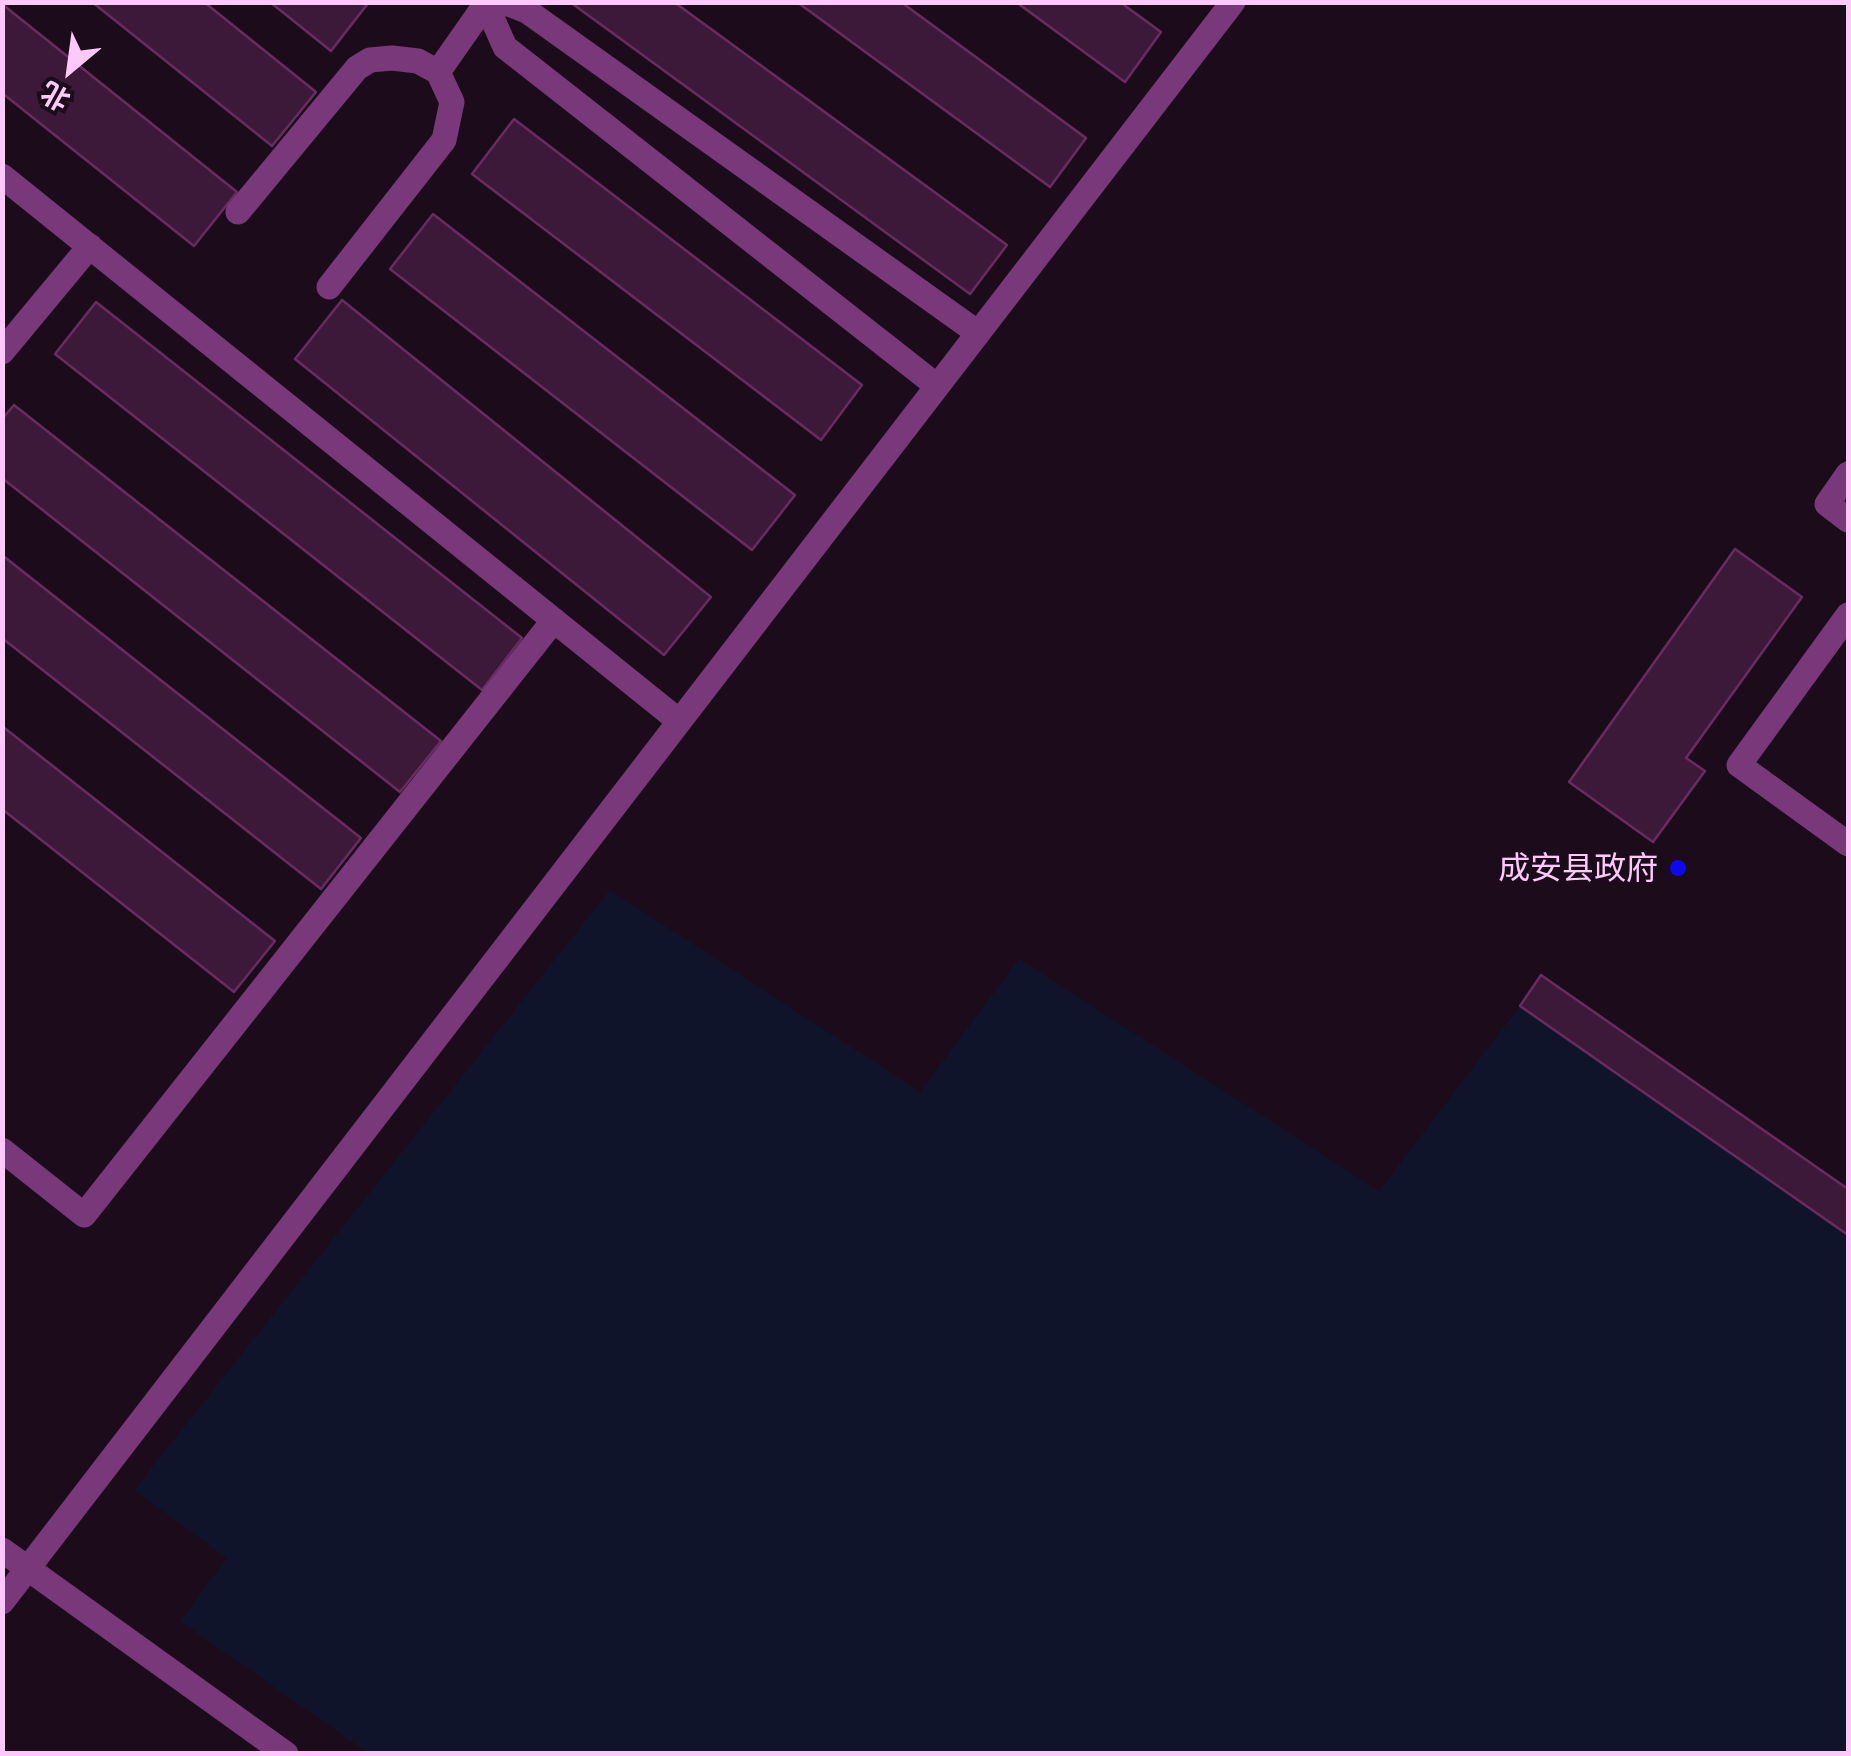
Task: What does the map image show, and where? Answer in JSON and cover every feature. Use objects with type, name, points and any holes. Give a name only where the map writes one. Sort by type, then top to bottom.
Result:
[{"type":"street","points":[[2,1602],[1232,2]]},
{"type":"street","points":[[486,3],[527,10],[978,333]]},
{"type":"street","points":[[438,72],[486,3]]},
{"type":"street","points":[[486,3],[505,47],[937,386]]},
{"type":"street","points":[[238,212],[357,68],[370,60],[392,58],[418,61],[438,72],[452,102],[444,140],[329,287]]},
{"type":"street","points":[[2,176],[679,722]]},
{"type":"street","points":[[2,352],[90,246]]},
{"type":"street","points":[[1848,474],[1827,504],[1848,520]]},
{"type":"street","points":[[1848,616],[1739,765],[1848,844]]},
{"type":"street","points":[[2,1150],[84,1214],[554,620]]},
{"type":"street","points":[[2,1550],[286,1754]]},
{"type":"shaded area","points":[[610,890],[920,1092],[1019,959],[1379,1191],[1520,1006],[1848,1235],[1848,1753],[368,1753],[180,1621],[227,1558],[134,1490]]},
{"type":"building","points":[[92,2],[204,2],[316,92],[272,146]]},
{"type":"building","points":[[270,2],[369,2],[331,51]]},
{"type":"building","points":[[570,2],[674,2],[1007,245],[970,294]]},
{"type":"building","points":[[797,2],[901,2],[1086,138],[1050,187]]},
{"type":"building","points":[[1016,2],[1120,2],[1161,32],[1125,82]]},
{"type":"building","points":[[2,4],[237,192],[194,246],[2,93]]},
{"type":"building","points":[[514,119],[862,385],[821,440],[472,174]]},
{"type":"building","points":[[433,214],[795,495],[752,550],[390,269]]},
{"type":"building","points":[[342,300],[711,597],[664,655],[295,359]]},
{"type":"building","points":[[96,302],[522,638],[482,690],[55,354]]},
{"type":"building","points":[[14,405],[441,741],[400,792],[2,478],[2,419]]},
{"type":"building","points":[[1735,549],[1802,597],[1686,758],[1705,771],[1653,842],[1569,782]]},
{"type":"building","points":[[2,555],[361,838],[321,889],[2,638]]},
{"type":"building","points":[[2,726],[275,941],[234,992],[2,809]]},
{"type":"building","points":[[1541,975],[1848,1189],[1848,1235],[1520,1006]]},
{"type":"place","name":"成安县政府","points":[[1678,868]]}]
